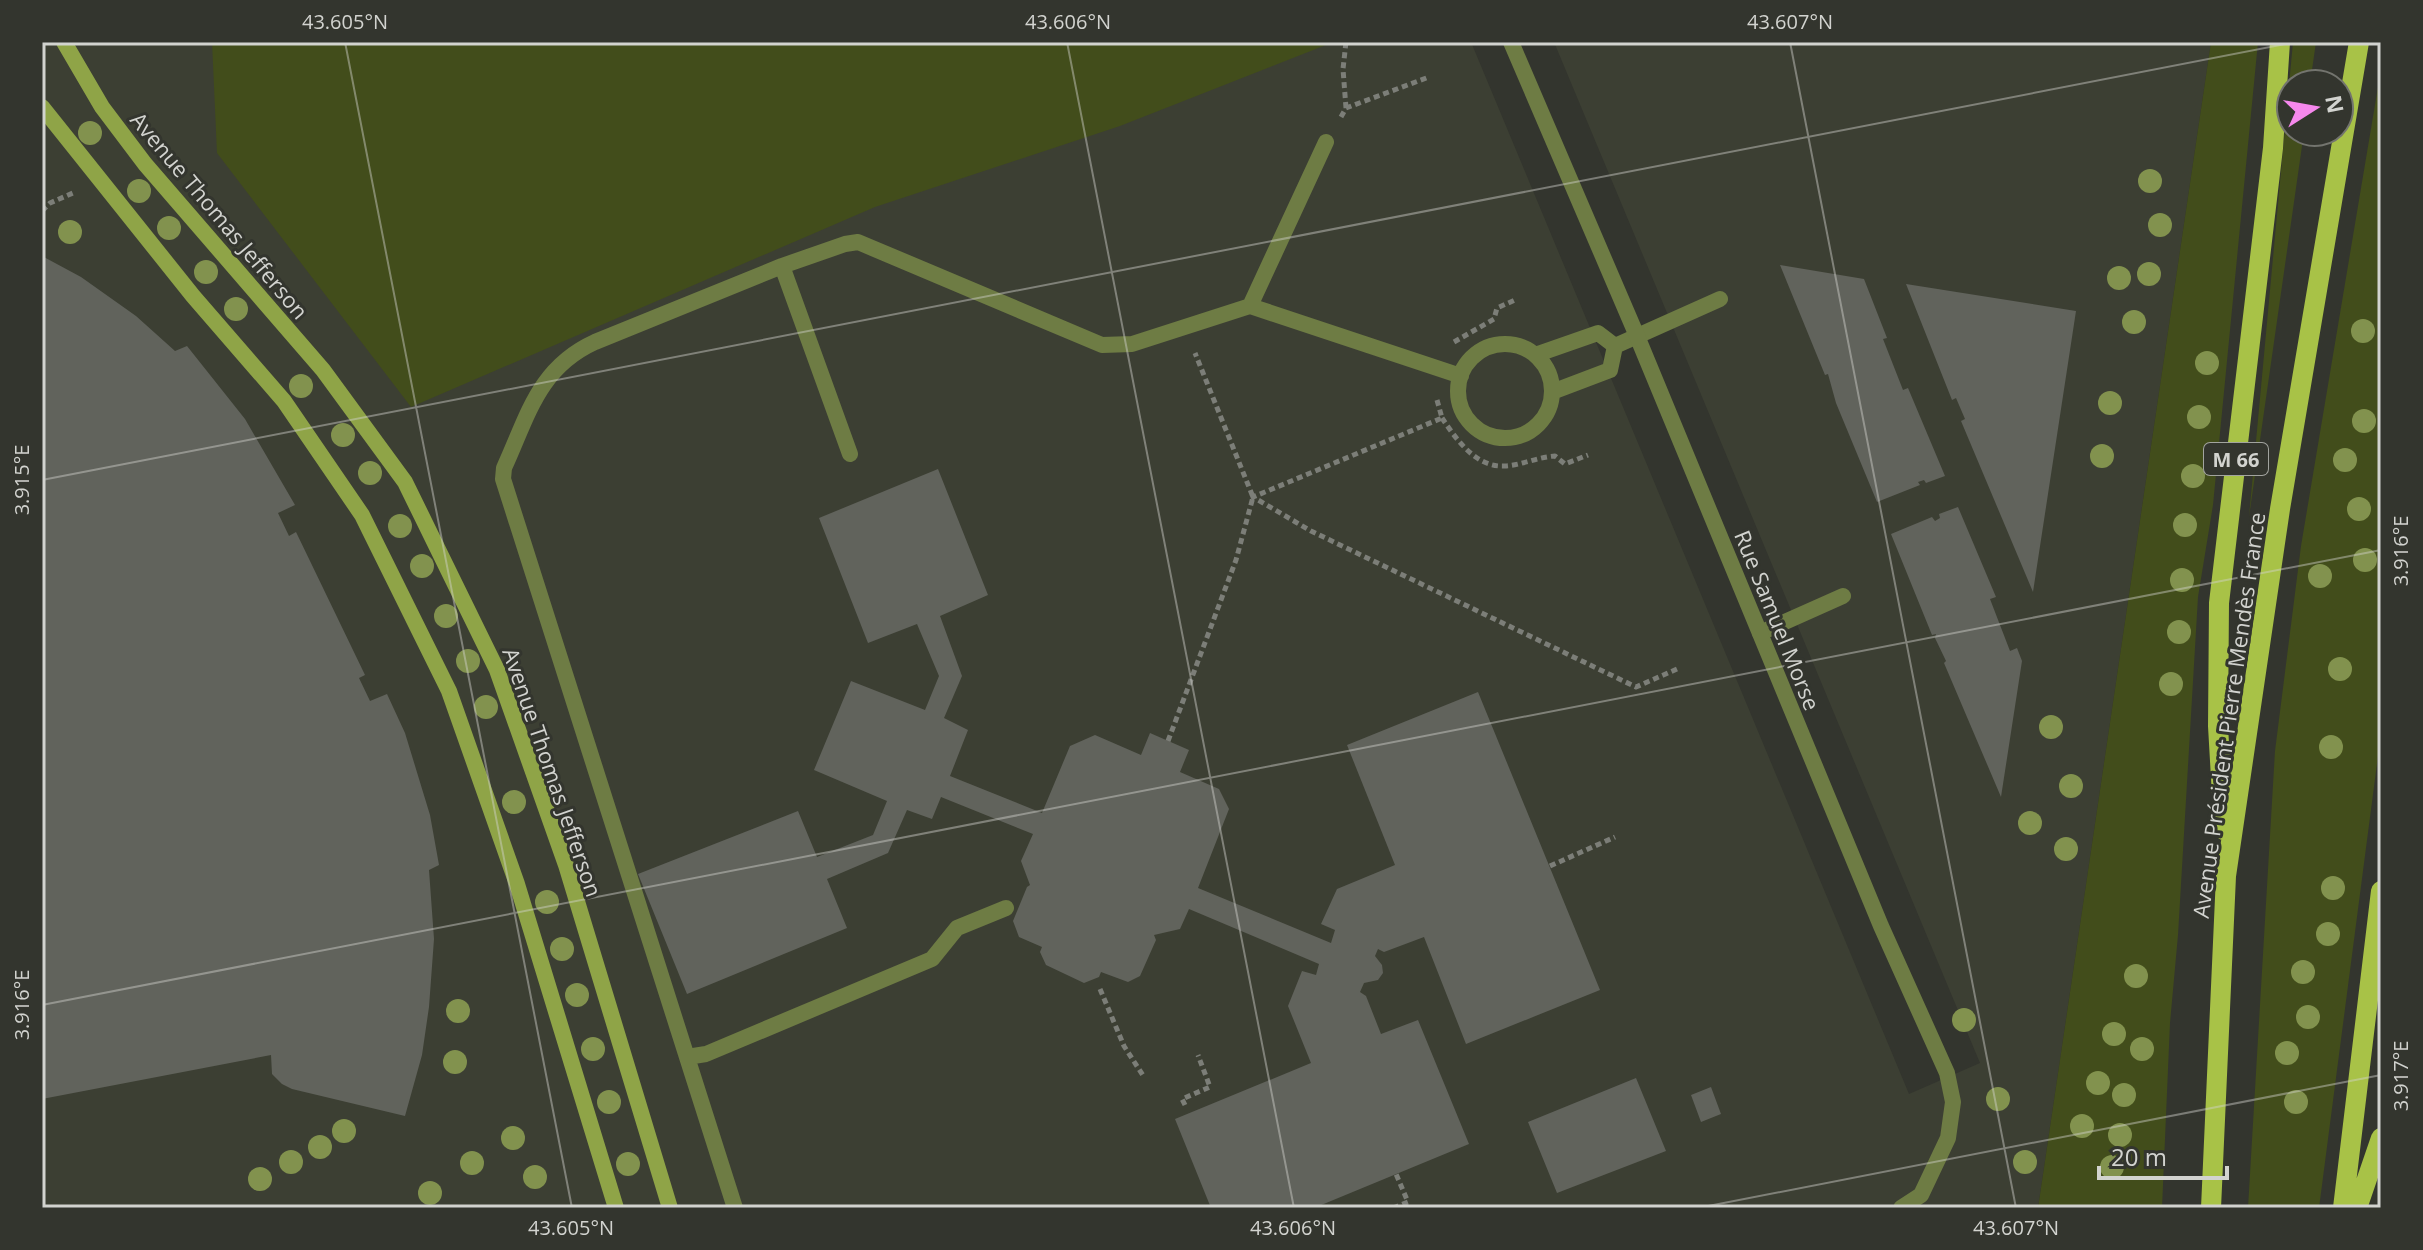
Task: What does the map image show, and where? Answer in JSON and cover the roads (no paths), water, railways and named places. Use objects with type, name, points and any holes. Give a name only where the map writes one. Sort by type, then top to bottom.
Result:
[{"type":"main road","name":"M 66","points":[[2226,876],[2218,726],[2219,603],[2273,148],[2280,42]]},
{"type":"main road","name":"Avenue Président Pierre Mendès France","points":[[2211,1208],[2226,876],[2280,509],[2359,42]]},
{"type":"main road","points":[[2343,1208],[2381,891]]},
{"type":"main road","points":[[2357,1208],[2381,1138]]},
{"type":"street","name":"Avenue Thomas Jefferson","points":[[64,42],[102,107],[145,164],[323,370],[405,482],[497,670],[566,865],[670,1208]]},
{"type":"street","name":"Rue Samuel Morse","points":[[1515,43],[1951,1088],[1953,1102],[1948,1138],[1921,1195],[1901,1208]]},
{"type":"street","points":[[42,107],[193,296],[284,401],[362,515],[449,691],[517,884],[616,1208]]},
{"type":"street","points":[[1250,306],[1326,142]]},
{"type":"street","points":[[735,1208],[503,479],[504,468],[545,380],[566,358],[595,342],[782,266],[858,242],[1102,345],[1132,344],[1250,306],[1461,376]]},
{"type":"street","points":[[782,266],[850,454]]},
{"type":"street","points":[[1615,346],[1720,299]]},
{"type":"street","points":[[1535,355],[1598,333],[1615,346]]},
{"type":"street","points":[[1500,344],[1513,345],[1535,355],[1545,365],[1552,392],[1548,412],[1532,430],[1519,436],[1504,438],[1477,428],[1467,418],[1458,390],[1466,364],[1487,348],[1500,344]]},
{"type":"street","points":[[1552,392],[1610,370],[1615,346]]},
{"type":"street","points":[[1760,633],[1843,596]]},
{"type":"street","points":[[687,1057],[706,1054],[932,959],[957,928],[1006,908]]}]
